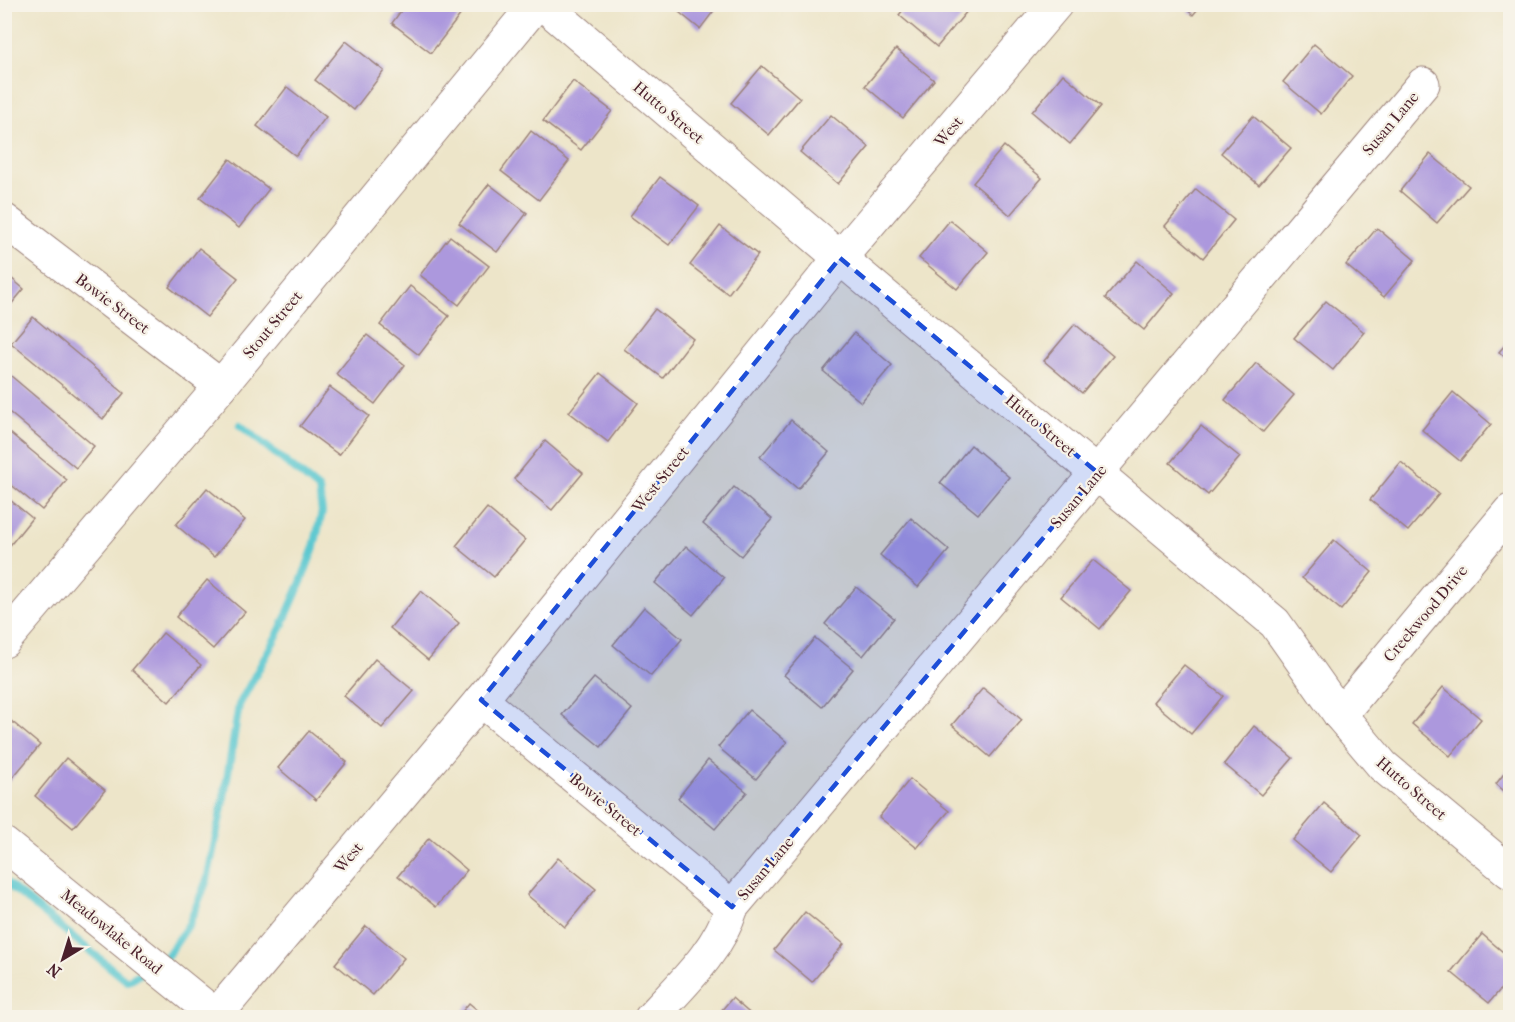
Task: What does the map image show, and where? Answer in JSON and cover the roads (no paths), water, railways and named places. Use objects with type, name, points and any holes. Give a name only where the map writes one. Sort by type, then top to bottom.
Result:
[{"type":"street","name":"Stout Street","points":[[4,641],[221,386],[536,4]]},
{"type":"street","name":"Hutto Street","points":[[543,4],[840,258],[1275,623],[1340,715],[1383,766],[1510,872]]},
{"type":"street","name":"West","points":[[840,258],[1056,4]]},
{"type":"street","name":"Susan Lane","points":[[651,1017],[711,951],[726,928],[732,907],[1423,84]]},
{"type":"street","name":"Bowie Street","points":[[4,220],[221,386]]},
{"type":"street","name":"West Street","points":[[480,700],[840,258]]},
{"type":"street","name":"Creekwood Drive","points":[[1340,715],[1510,511]]},
{"type":"street","name":"Bowie Street","points":[[480,700],[732,907]]},
{"type":"street","name":"West","points":[[217,1017],[480,700]]},
{"type":"street","name":"Meadowlake Road","points":[[4,844],[217,1017]]},
{"type":"waterway","points":[[163,962],[189,924],[207,880],[239,705],[281,628],[301,582],[314,547],[322,512],[319,489],[240,425]]},
{"type":"waterway","points":[[4,881],[127,981],[147,970]]}]
